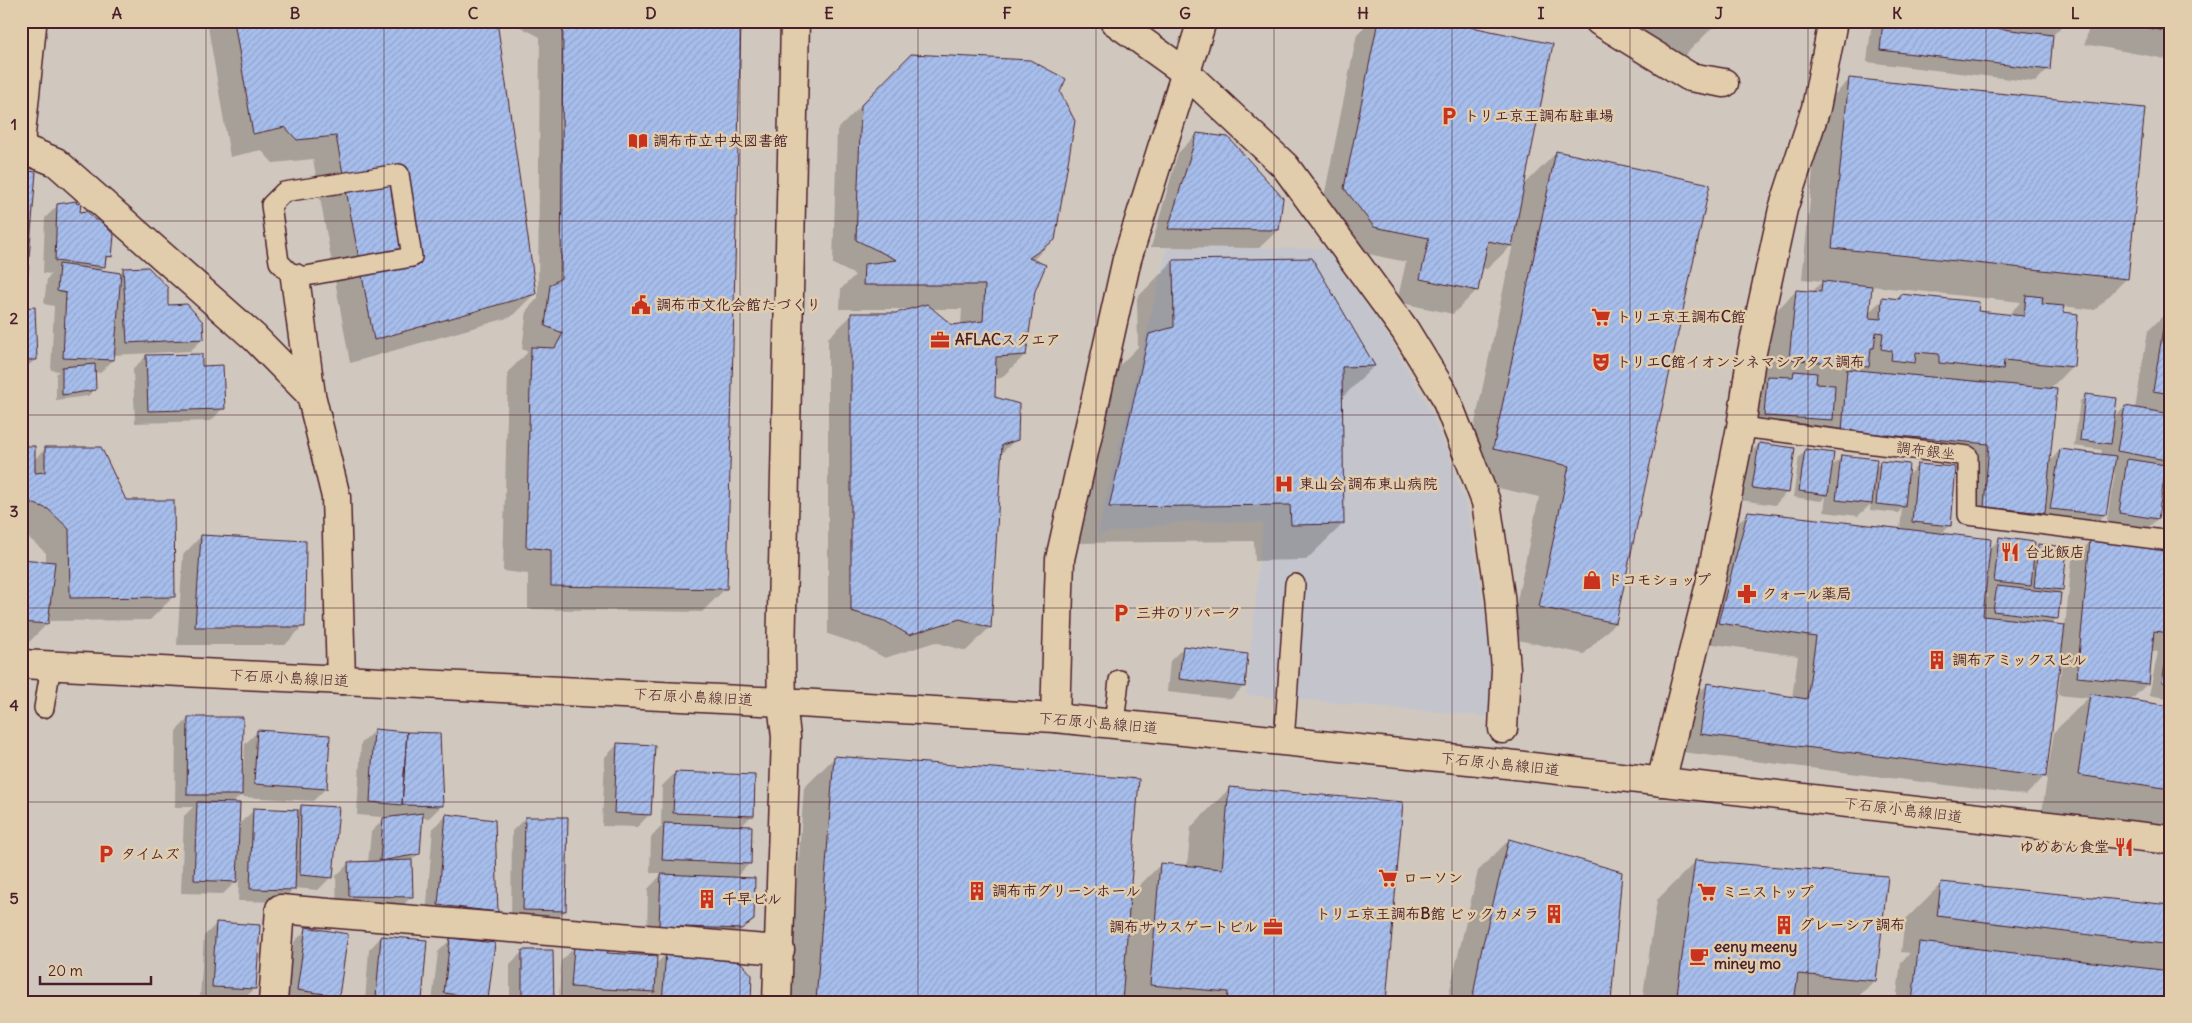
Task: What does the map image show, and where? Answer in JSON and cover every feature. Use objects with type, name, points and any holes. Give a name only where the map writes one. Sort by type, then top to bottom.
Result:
[{"type":"street","points":[[777,1002],[786,737],[782,702],[781,647],[795,21]]},
{"type":"street","points":[[1114,21],[1185,72],[1286,166],[1405,330],[1444,394],[1486,502],[1500,596],[1506,669],[1503,729]]},
{"type":"street","points":[[1055,718],[1060,559],[1127,259],[1202,21]]},
{"type":"street","points":[[1599,21],[1690,77],[1724,83]]},
{"type":"street","points":[[1661,782],[1710,584],[1741,427],[1752,352],[1784,209],[1816,108],[1833,21]]},
{"type":"street","points":[[23,148],[56,162],[254,337],[311,395]]},
{"type":"street","points":[[296,278],[311,395],[336,497],[341,680]]},
{"type":"street","name":"下石原小島線旧道","points":[[21,664],[782,702],[1055,718],[1661,782],[2170,840]]},
{"type":"street","points":[[273,1002],[280,909],[780,950]]},
{"type":"lane","points":[[23,148],[37,21]]},
{"type":"lane","points":[[399,174],[412,257],[296,278],[279,262],[271,205],[284,192],[399,174]]},
{"type":"lane","name":"調布銀坐","points":[[1741,427],[1968,456],[1968,515],[2171,541]]},
{"type":"lane","points":[[1284,742],[1295,584]]},
{"type":"lane","points":[[44,708],[51,666]]},
{"type":"lane","points":[[1114,724],[1119,680]]},
{"type":"shaded area","name":"東山会 調布東山病院","points":[[1167,248],[1327,248],[1389,337],[1426,402],[1449,454],[1469,515],[1493,660],[1492,717],[1246,695],[1263,523],[1192,521],[1097,534]]},
{"type":"building","points":[[234,21],[497,21],[536,294],[374,340],[336,136],[297,140],[285,127],[253,134]]},
{"type":"building","name":"調布市文化会館たづくり","points":[[563,21],[741,21],[727,589],[551,586],[551,550],[526,547],[531,347],[555,348],[563,333],[545,326],[550,285],[561,278]]},
{"type":"building","name":"トリエ京王調布駐車場","points":[[1378,21],[1443,21],[1553,44],[1512,246],[1488,241],[1478,291],[1420,279],[1429,238],[1374,227],[1344,188]]},
{"type":"building","points":[[1686,21],[1715,21],[1714,27]]},
{"type":"building","points":[[1883,21],[1936,21],[2053,35],[2050,70],[1880,50]]},
{"type":"building","points":[[2111,21],[2171,21],[2171,32]]},
{"type":"building","name":"AFLACスクエア","points":[[911,54],[1030,60],[1066,79],[1060,92],[1075,121],[1055,240],[1029,258],[1046,265],[1035,291],[1026,355],[996,357],[995,397],[1019,404],[1018,440],[1002,445],[991,628],[960,619],[909,635],[885,621],[851,611],[851,313],[896,313],[927,304],[952,325],[983,321],[985,285],[863,285],[864,264],[897,260],[856,240],[861,105]]},
{"type":"building","points":[[1849,78],[2145,108],[2128,279],[1832,248]]},
{"type":"building","points":[[1197,133],[1228,137],[1283,198],[1279,230],[1168,229]]},
{"type":"building","name":"トリエ京王調布C館","points":[[1556,151],[1710,184],[1616,623],[1539,607],[1569,466],[1493,449]]},
{"type":"building","points":[[21,170],[36,172],[27,282],[21,281]]},
{"type":"building","points":[[76,201],[77,204],[81,203],[80,212],[87,211],[95,220],[100,220],[114,235],[112,257],[106,256],[105,267],[55,261],[57,204]]},
{"type":"building","points":[[1312,258],[1375,366],[1342,367],[1344,524],[1291,525],[1290,505],[1109,507],[1149,334],[1174,327],[1173,260]]},
{"type":"building","points":[[59,264],[121,273],[114,360],[63,358],[66,293],[57,291]]},
{"type":"building","points":[[148,267],[168,288],[168,305],[187,304],[203,322],[204,339],[127,343],[123,268]]},
{"type":"building","points":[[1822,281],[1872,286],[1869,318],[1881,319],[1882,297],[1900,299],[1900,294],[1979,302],[1978,311],[2024,316],[2026,295],[2043,297],[2042,304],[2064,306],[2063,312],[2078,314],[2074,367],[2004,360],[2003,370],[1939,363],[1939,354],[1916,352],[1915,363],[1891,360],[1892,351],[1881,349],[1883,333],[1876,332],[1874,348],[1871,348],[1869,367],[1789,359],[1796,290],[1821,292]]},
{"type":"building","points":[[35,307],[37,360],[25,360],[25,370],[21,371],[21,308]]},
{"type":"building","points":[[2166,311],[2171,312],[2171,394],[2153,391]]},
{"type":"building","points":[[202,354],[202,366],[223,365],[225,409],[148,411],[146,355]]},
{"type":"building","points":[[95,364],[96,390],[62,395],[62,367]]},
{"type":"building","points":[[1847,369],[2057,389],[2045,513],[1984,507],[1989,444],[1842,431]]},
{"type":"building","points":[[1794,371],[1817,373],[1816,384],[1835,385],[1833,420],[1764,416],[1767,376],[1793,377]]},
{"type":"building","points":[[2085,394],[2117,398],[2111,444],[2080,440]]},
{"type":"building","points":[[2125,406],[2171,414],[2171,461],[2117,451]]},
{"type":"building","points":[[1759,443],[1795,448],[1789,493],[1752,488]]},
{"type":"building","points":[[21,446],[35,446],[35,473],[45,472],[45,447],[101,447],[126,500],[174,500],[175,597],[70,598],[69,529],[48,509],[21,499]]},
{"type":"building","points":[[1805,449],[1834,453],[1828,495],[1799,491]]},
{"type":"building","points":[[2060,449],[2116,456],[2106,515],[2050,509]]},
{"type":"building","points":[[1841,455],[1877,459],[1872,504],[1836,500]]},
{"type":"building","points":[[2127,459],[2166,465],[2158,519],[2119,513]]},
{"type":"building","points":[[1880,461],[1909,464],[1905,507],[1876,504]]},
{"type":"building","points":[[1917,464],[1956,467],[1951,526],[1912,522]]},
{"type":"building","name":"調布アミックスビル","points":[[1748,511],[1991,539],[1983,616],[2065,625],[2046,777],[1700,734],[1707,683],[1807,699],[1816,637],[1718,623]]},
{"type":"building","points":[[201,535],[306,541],[305,627],[195,627]]},
{"type":"building","points":[[1999,537],[2035,542],[2031,586],[1994,582]]},
{"type":"building","points":[[2090,540],[2171,548],[2171,633],[2154,631],[2149,684],[2077,677]]},
{"type":"building","points":[[2038,544],[2067,547],[2063,590],[2034,587]]},
{"type":"building","points":[[21,559],[55,562],[48,624],[21,622]]},
{"type":"building","points":[[1997,586],[2061,593],[2058,619],[1993,611]]},
{"type":"building","points":[[2171,639],[2171,684],[2162,682]]},
{"type":"building","points":[[1183,646],[1248,654],[1245,687],[1179,679]]},
{"type":"building","points":[[2090,694],[2171,706],[2171,789],[2078,775]]},
{"type":"building","points":[[188,717],[243,717],[242,795],[187,795]]},
{"type":"building","points":[[374,729],[407,732],[402,805],[370,802]]},
{"type":"building","points":[[257,730],[330,735],[327,789],[254,784]]},
{"type":"building","points":[[407,732],[440,733],[443,806],[402,805]]},
{"type":"building","points":[[617,743],[655,745],[651,815],[614,813]]},
{"type":"building","name":"調布市グリーンホール","points":[[834,756],[1139,779],[1122,1002],[816,1002]]},
{"type":"building","points":[[675,772],[755,775],[754,816],[673,813]]},
{"type":"building","name":"調布サウスゲートビル","points":[[1229,787],[1403,802],[1386,1002],[1227,1002],[1228,992],[1150,985],[1160,863],[1222,869]]},
{"type":"building","points":[[197,802],[240,803],[237,882],[194,880]]},
{"type":"building","points":[[301,805],[339,807],[333,878],[300,875]]},
{"type":"building","points":[[253,808],[298,810],[295,890],[250,889]]},
{"type":"building","points":[[423,813],[420,854],[380,861],[383,818]]},
{"type":"building","points":[[446,814],[495,820],[498,912],[438,905]]},
{"type":"building","points":[[525,817],[568,817],[566,911],[523,910]]},
{"type":"building","points":[[664,823],[752,826],[751,864],[662,860]]},
{"type":"building","name":"トリエ京王調布B館 ビックカメラ","points":[[1509,839],[1622,872],[1611,1002],[1472,1002],[1480,956]]},
{"type":"building","points":[[412,860],[413,897],[349,896],[348,862]]},
{"type":"building","name":"グレーシア調布","points":[[1695,860],[1888,876],[1876,981],[1798,974],[1794,1002],[1676,1002]]},
{"type":"building","name":"千早ビル","points":[[661,874],[755,878],[754,920],[741,929],[659,926]]},
{"type":"building","name":"グレーシア調布","points":[[1941,882],[2171,905],[2171,945],[1937,916]]},
{"type":"building","points":[[216,922],[260,925],[256,989],[212,987]]},
{"type":"building","points":[[306,927],[348,934],[339,996],[297,990]]},
{"type":"building","points":[[381,936],[427,940],[422,1001],[376,997]]},
{"type":"building","points":[[450,938],[495,943],[488,999],[444,993]]},
{"type":"building","points":[[1919,942],[2171,971],[2171,1002],[1912,1002]]},
{"type":"building","points":[[574,947],[610,949],[607,953],[657,956],[655,992],[571,987]]},
{"type":"building","points":[[522,950],[553,950],[554,1002],[522,1002]]},
{"type":"building","points":[[666,952],[736,957],[752,975],[751,1002],[662,1002]]},
{"type":"place","name":"トリエ京王調布駐車場","points":[[1449,116]]},
{"type":"place","name":"調布市立中央図書館","points":[[638,141]]},
{"type":"place","name":"調布市文化会館たづくり","points":[[641,305]]},
{"type":"place","name":"トリエ京王調布C館","points":[[1601,317]]},
{"type":"place","name":"AFLACスクエア","points":[[940,340]]},
{"type":"place","name":"トリエC館イオンシネマシアタス調布","points":[[1601,362]]},
{"type":"place","name":"東山会 調布東山病院","points":[[1284,484]]},
{"type":"place","name":"台北飯店","points":[[2010,552]]},
{"type":"place","name":"ドコモショップ","points":[[1592,580]]},
{"type":"place","name":"クォール薬局","points":[[1747,594]]},
{"type":"place","name":"三井のリパーク","points":[[1121,613]]},
{"type":"place","name":"調布アミックスビル","points":[[1937,660]]},
{"type":"place","name":"ゆめあん食堂","points":[[2124,847]]},
{"type":"place","name":"タイムズ","points":[[106,854]]},
{"type":"place","name":"ローソン","points":[[1388,878]]},
{"type":"place","name":"調布市グリーンホール","points":[[977,891]]},
{"type":"place","name":"ミニストップ","points":[[1707,892]]},
{"type":"place","name":"千早ビル","points":[[707,899]]},
{"type":"place","name":"トリエ京王調布B館 ビックカメラ","points":[[1554,914]]},
{"type":"place","name":"グレーシア調布","points":[[1784,925]]},
{"type":"place","name":"調布サウスゲートビル","points":[[1273,927]]},
{"type":"place","name":"eeny meeny miney mo","points":[[1699,956]]}]
